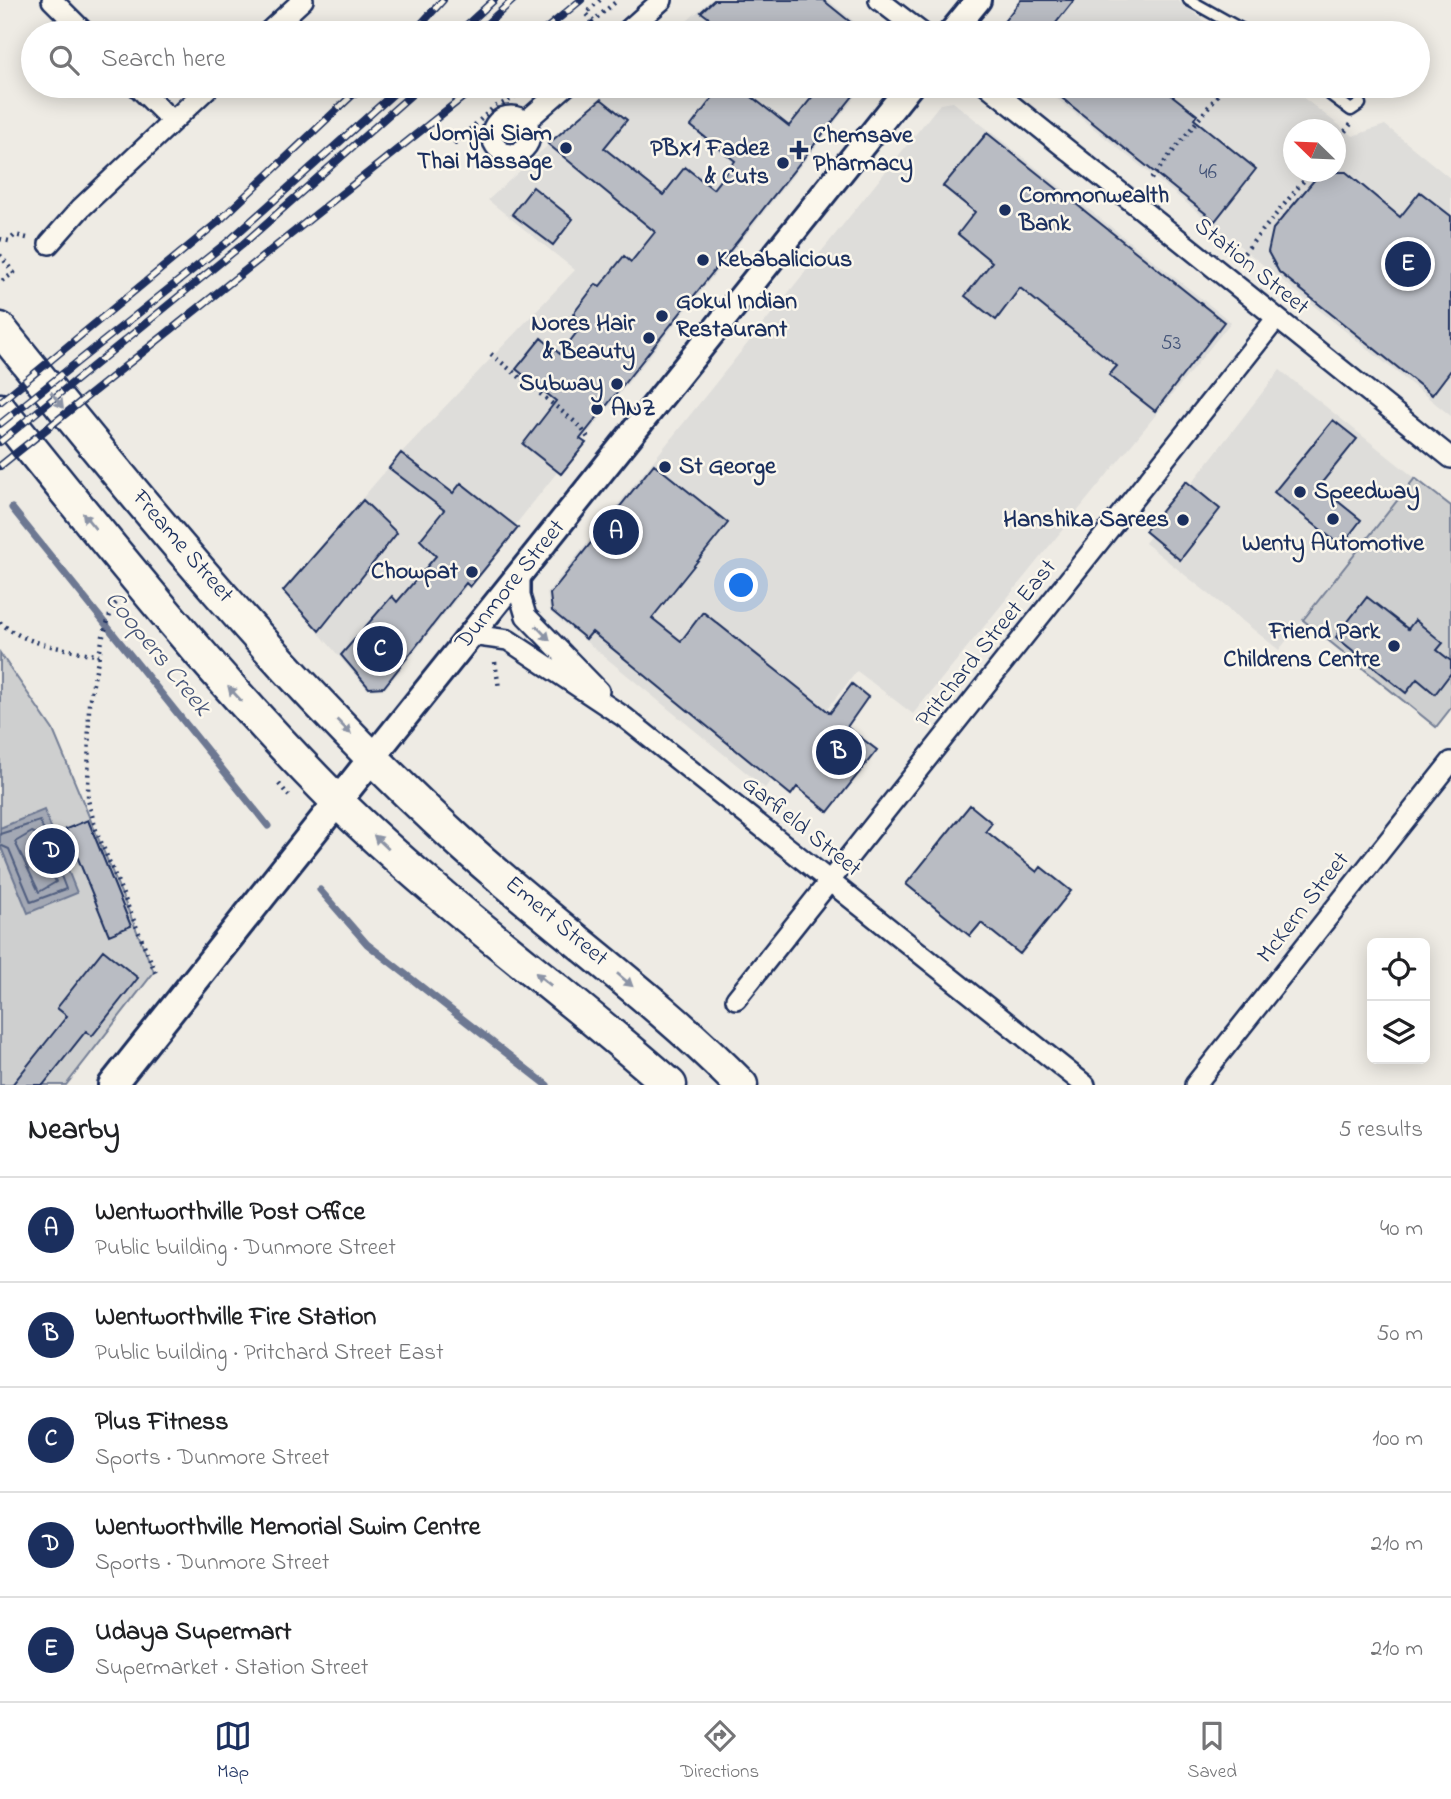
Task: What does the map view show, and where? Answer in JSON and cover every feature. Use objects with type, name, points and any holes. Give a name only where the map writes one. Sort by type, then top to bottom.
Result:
[{"type":"highway","name":"Freame Street","points":[[0,329],[83,433],[163,526],[315,698],[373,757]]},
{"type":"highway","points":[[0,410],[212,671],[337,801],[426,883],[670,1085]]},
{"type":"highway","name":"Emert Street","points":[[373,757],[460,842],[702,1044],[741,1085]]},
{"type":"main road","name":"Dunmore Street","points":[[112,1085],[373,757]]},
{"type":"street","points":[[52,0],[73,21]]},
{"type":"street","points":[[280,21],[303,0]]},
{"type":"street","points":[[638,21],[662,0]]},
{"type":"street","points":[[879,0],[906,21]]},
{"type":"street","points":[[961,21],[978,0]]},
{"type":"street","points":[[149,98],[172,121]]},
{"type":"street","points":[[49,244],[197,98]]},
{"type":"street","points":[[525,122],[552,98]]},
{"type":"street","name":"Dunmore Street","points":[[373,757],[899,98]]},
{"type":"street","name":"Station Street","points":[[1003,98],[1451,458]]},
{"type":"street","name":"Pritchard Street East","points":[[736,999],[1276,319]]},
{"type":"street","points":[[520,573],[520,596],[526,617],[624,717]]},
{"type":"street","name":"Garfield Street","points":[[471,635],[508,640],[624,717],[1085,1085]]},
{"type":"street","name":"McKern Street","points":[[1195,1085],[1451,762]]},
{"type":"lane","points":[[1189,0],[1227,21]]},
{"type":"lane","points":[[1335,98],[1351,110],[1360,104]]},
{"type":"path","points":[[600,0],[586,13],[593,21],[618,0]]},
{"type":"path","points":[[454,144],[493,108],[513,98]]},
{"type":"path","points":[[1151,178],[1215,98]]},
{"type":"path","points":[[1346,129],[1353,121]]},
{"type":"path","points":[[1244,253],[1303,182]]},
{"type":"path","points":[[0,239],[9,241],[15,235],[49,244]]},
{"type":"path","points":[[0,255],[14,273],[0,282]]},
{"type":"path","points":[[491,354],[580,426],[590,441]]},
{"type":"path","points":[[113,606],[103,636],[89,704],[88,800],[96,830],[157,976]]},
{"type":"path","points":[[0,622],[30,640],[99,656]]},
{"type":"path","points":[[495,662],[499,688]]},
{"type":"shaded area","points":[[711,0],[828,0],[853,21],[687,21]]},
{"type":"shaded area","points":[[1019,0],[1177,0],[1204,21],[1002,21]]},
{"type":"shaded area","points":[[600,98],[854,98],[385,689],[368,690],[283,591],[401,453],[575,270],[488,200]]},
{"type":"shaded area","points":[[1056,98],[1304,98],[1331,119],[1283,119],[1283,182],[1346,182],[1346,131],[1353,136],[1385,125],[1451,179],[1451,416]]},
{"type":"shaded area","points":[[953,102],[1231,322],[913,714],[857,671],[765,788],[550,612],[547,593],[940,104]]},
{"type":"shaded area","points":[[1280,370],[1415,478],[1279,650],[1145,543]]},
{"type":"shaded area","points":[[1415,478],[1451,506],[1451,708],[1436,727],[1303,620]]},
{"type":"shaded area","points":[[0,653],[53,730],[154,972],[66,1085],[0,1085]]},
{"type":"water","points":[[44,810],[77,893],[28,913],[0,845],[0,828]]},
{"type":"building","points":[[714,0],[823,0],[849,21],[713,21],[701,12]]},
{"type":"building","points":[[1021,0],[1074,0],[1057,21],[1004,21]]},
{"type":"building","points":[[712,98],[753,98],[789,126],[811,98],[851,98],[580,439],[586,443],[561,474],[523,444],[556,401],[516,369],[541,338],[560,354],[584,323],[573,314],[596,284],[600,286],[624,256],[631,262],[655,232],[548,144],[601,99],[627,120],[604,148],[663,195],[685,167],[713,189],[735,161],[691,126]]},
{"type":"building","points":[[1062,98],[1175,98],[1197,115],[1194,119],[1256,169],[1215,221]]},
{"type":"building","points":[[987,133],[1224,322],[1155,411],[1109,375],[1117,366],[1020,288],[996,320],[965,296],[992,262],[958,234],[975,212],[943,186]]},
{"type":"building","points":[[1346,172],[1400,217],[1420,192],[1451,216],[1451,370],[1432,395],[1279,272],[1268,252],[1273,229],[1313,182],[1346,182]]},
{"type":"building","points":[[533,187],[573,219],[553,245],[512,214]]},
{"type":"building","points":[[1333,420],[1357,439],[1319,486],[1361,520],[1341,546],[1274,492]]},
{"type":"building","points":[[401,453],[453,493],[461,483],[518,528],[470,587],[466,583],[384,687],[369,688],[341,655],[392,596],[397,602],[436,556],[420,540],[444,510],[389,468]]},
{"type":"building","points":[[654,464],[728,523],[652,618],[681,641],[703,612],[830,713],[852,684],[868,697],[847,727],[877,750],[828,812],[797,787],[791,795],[592,632],[586,639],[552,611],[550,594]]},
{"type":"building","name":"Hanshika Sarees","points":[[1186,481],[1220,509],[1180,560],[1145,531]]},
{"type":"building","points":[[363,500],[397,533],[319,631],[283,591]]},
{"type":"building","name":"Friend Park Childrens Centre","points":[[1367,597],[1408,629],[1415,620],[1443,643],[1437,650],[1451,661],[1451,673],[1435,694],[1417,679],[1406,693],[1336,637]]},
{"type":"building","points":[[970,805],[992,823],[986,831],[1037,872],[1041,867],[1071,891],[1020,954],[981,923],[970,936],[906,884]]},
{"type":"building","points":[[88,820],[131,926],[109,935],[66,829]]},
{"type":"building","points":[[103,950],[138,978],[92,1036],[86,1031],[43,1085],[12,1085],[67,1016],[57,1008]]},
{"type":"waterway","name":"Coopers Creek","points":[[12,508],[268,826]]},
{"type":"waterway","name":"Coopers Creek","points":[[320,890],[367,944],[547,1085]]},
{"type":"railway","points":[[424,21],[443,0]]},
{"type":"railway","points":[[471,21],[494,0]]},
{"type":"railway","points":[[490,21],[513,0]]},
{"type":"railway","points":[[556,21],[581,0]]},
{"type":"railway","points":[[0,402],[218,222],[349,98]]},
{"type":"railway","points":[[0,424],[231,239],[389,98]]},
{"type":"railway","points":[[0,442],[242,245],[407,98]]},
{"type":"railway","points":[[0,466],[462,98]]},
{"type":"place","name":"Jomjai Siam Thai Massage","points":[[566,148]]},
{"type":"place","name":"Chemsave Pharmacy","points":[[799,150]]},
{"type":"place","name":"PBX1 Fadez & Cuts","points":[[783,163]]},
{"type":"place","name":"Commonwealth Bank","points":[[1005,210]]},
{"type":"place","name":"Kebabalicious","points":[[703,260]]},
{"type":"place","name":"Udaya Supermart","points":[[1408,264]]},
{"type":"place","name":"Gokul Indian Restaurant","points":[[662,316]]},
{"type":"place","name":"Nores Hair & Beauty","points":[[649,338]]},
{"type":"place","name":"Subway","points":[[617,384]]},
{"type":"place","name":"ANZ","points":[[597,409]]},
{"type":"place","name":"St George","points":[[665,467]]},
{"type":"place","name":"Speedway","points":[[1300,492]]},
{"type":"place","name":"Wenty Automotive","points":[[1333,519]]},
{"type":"place","name":"Hanshika Sarees","points":[[1183,520]]},
{"type":"place","name":"Wentworthville Post Office","points":[[616,532]]},
{"type":"place","name":"Chowpat","points":[[472,572]]},
{"type":"place","name":"Friend Park Childrens Centre","points":[[1394,646]]},
{"type":"place","name":"Plus Fitness","points":[[380,649]]},
{"type":"place","name":"Wentworthville Fire Station","points":[[839,752]]},
{"type":"place","name":"Wentworthville Memorial Swim Centre","points":[[52,851]]}]
